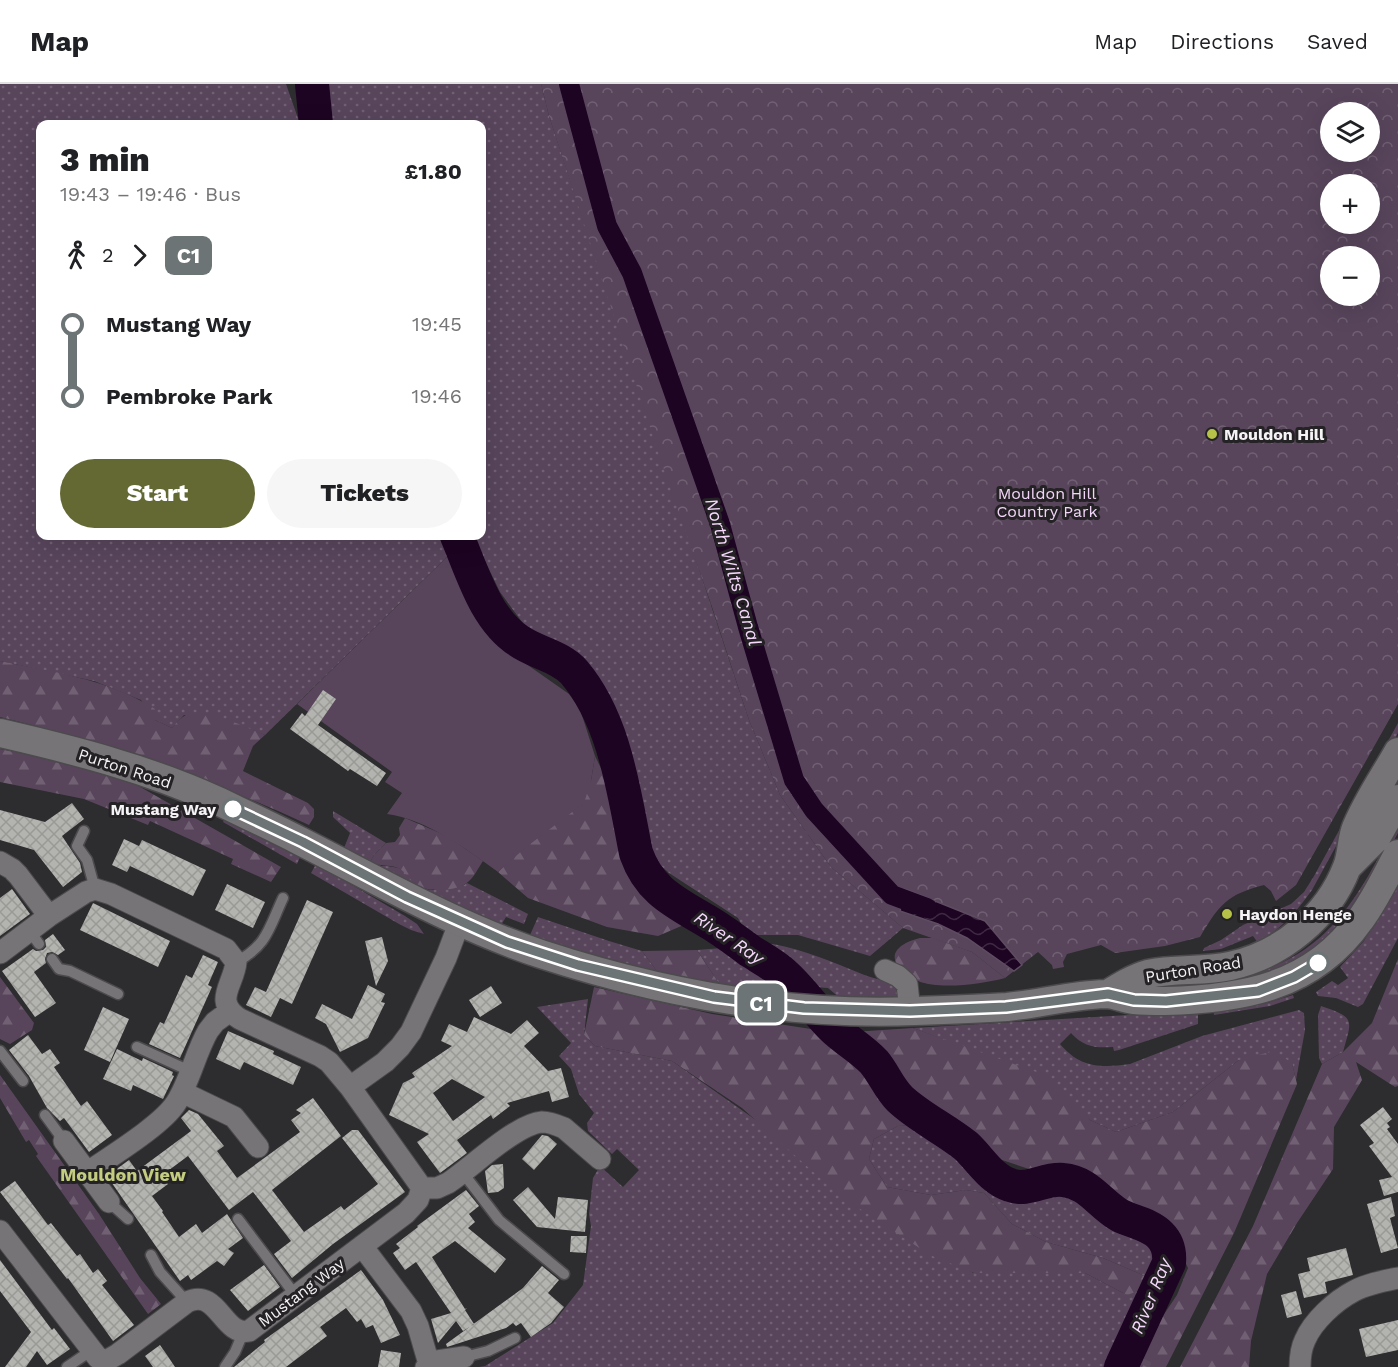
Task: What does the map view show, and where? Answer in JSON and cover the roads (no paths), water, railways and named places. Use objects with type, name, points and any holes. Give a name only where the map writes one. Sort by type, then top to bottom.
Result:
[{"type":"main road","name":"Purton Road","points":[[0,733],[78,752],[176,784],[296,838],[407,897],[540,954],[629,979],[714,997],[804,1008],[910,1011],[1006,1007],[1108,994],[1134,1000],[1166,1001],[1258,991],[1294,977],[1318,963],[1350,934],[1362,918],[1398,854]]},
{"type":"main road","name":"Purton Road","points":[[1108,994],[1134,979],[1150,974],[1228,966],[1267,954],[1292,938],[1307,925],[1338,886],[1348,866],[1355,829],[1398,752]]},
{"type":"main road","name":"Purton Road","points":[[1348,866],[1376,838],[1398,799]]},
{"type":"street","points":[[0,862],[18,875],[49,916]]},
{"type":"street","points":[[0,953],[34,937],[49,916],[86,892],[95,889],[111,894],[226,949],[236,963],[226,993],[230,1011],[240,1019],[325,1059],[350,1087],[422,1188],[442,1186],[516,1133],[530,1125],[543,1122],[557,1125],[571,1122],[600,1159]]},
{"type":"street","points":[[350,1087],[385,1062],[405,1040],[446,958],[460,921]]},
{"type":"street","points":[[885,970],[898,976],[907,984],[910,1011]]},
{"type":"street","points":[[88,1172],[165,1116],[182,1092],[208,1031],[215,1022],[230,1011]]},
{"type":"street","points":[[182,1092],[234,1117],[258,1147]]},
{"type":"street","points":[[64,1141],[109,1202]]},
{"type":"street","name":"Mustang Way","points":[[187,1302],[197,1299],[205,1300],[231,1325],[243,1333],[255,1327],[411,1209],[418,1200],[422,1188]]},
{"type":"street","points":[[0,1232],[100,1360],[130,1345],[187,1302]]},
{"type":"street","points":[[362,1246],[411,1311],[418,1326],[427,1366],[464,1357]]},
{"type":"street","points":[[1300,1367],[1305,1339],[1326,1312],[1353,1291],[1398,1278]]},
{"type":"lane","points":[[84,831],[77,846],[87,860],[95,889]]},
{"type":"lane","points":[[236,963],[250,955],[262,944],[283,898]]},
{"type":"lane","points":[[52,959],[59,969],[69,971],[117,994]]},
{"type":"lane","points":[[137,1047],[189,1071]]},
{"type":"lane","points":[[0,1051],[23,1081]]},
{"type":"lane","points":[[45,1115],[64,1141]]},
{"type":"lane","points":[[463,1173],[499,1220],[564,1274]]},
{"type":"lane","points":[[109,1202],[128,1219]]},
{"type":"lane","points":[[238,1219],[296,1296]]},
{"type":"lane","points":[[151,1255],[160,1272],[187,1302]]},
{"type":"lane","points":[[225,1367],[235,1352],[243,1333]]},
{"type":"lane","points":[[464,1357],[488,1351],[515,1338]]},
{"type":"lane","points":[[67,1367],[100,1360]]},
{"type":"water","points":[[905,889],[985,921],[1022,965],[1014,971],[967,938],[938,924],[900,911]]},
{"type":"waterway","name":"River Ray","points":[[312,84],[316,120]]},
{"type":"waterway","name":"North Wilts Canal","points":[[569,84],[607,226],[632,273],[720,524],[794,780],[814,810],[892,895],[927,908]]},
{"type":"waterway","name":"River Ray","points":[[459,540],[488,607],[507,632],[519,641],[555,658],[568,667],[588,691],[599,712],[616,758],[636,853],[641,866],[663,893],[780,970],[832,1027],[874,1062],[900,1099],[915,1112],[966,1146],[997,1178],[1017,1187],[1056,1180],[1072,1182],[1086,1189],[1119,1215],[1151,1228],[1163,1238],[1168,1248],[1169,1263],[1121,1367]]},
{"type":"waterway","points":[[1127,1354],[1148,1364]]},
{"type":"place","name":"Mouldon Hill","points":[[1212,434]]},
{"type":"place","name":"Mustang Way","points":[[233,809]]},
{"type":"place","name":"Haydon Henge","points":[[1227,914]]},
{"type":"district","name":"Mouldon View","points":[[123,1175]]},
{"type":"park label","name":"Mouldon Hill Country Park","points":[[1047,502]]}]
